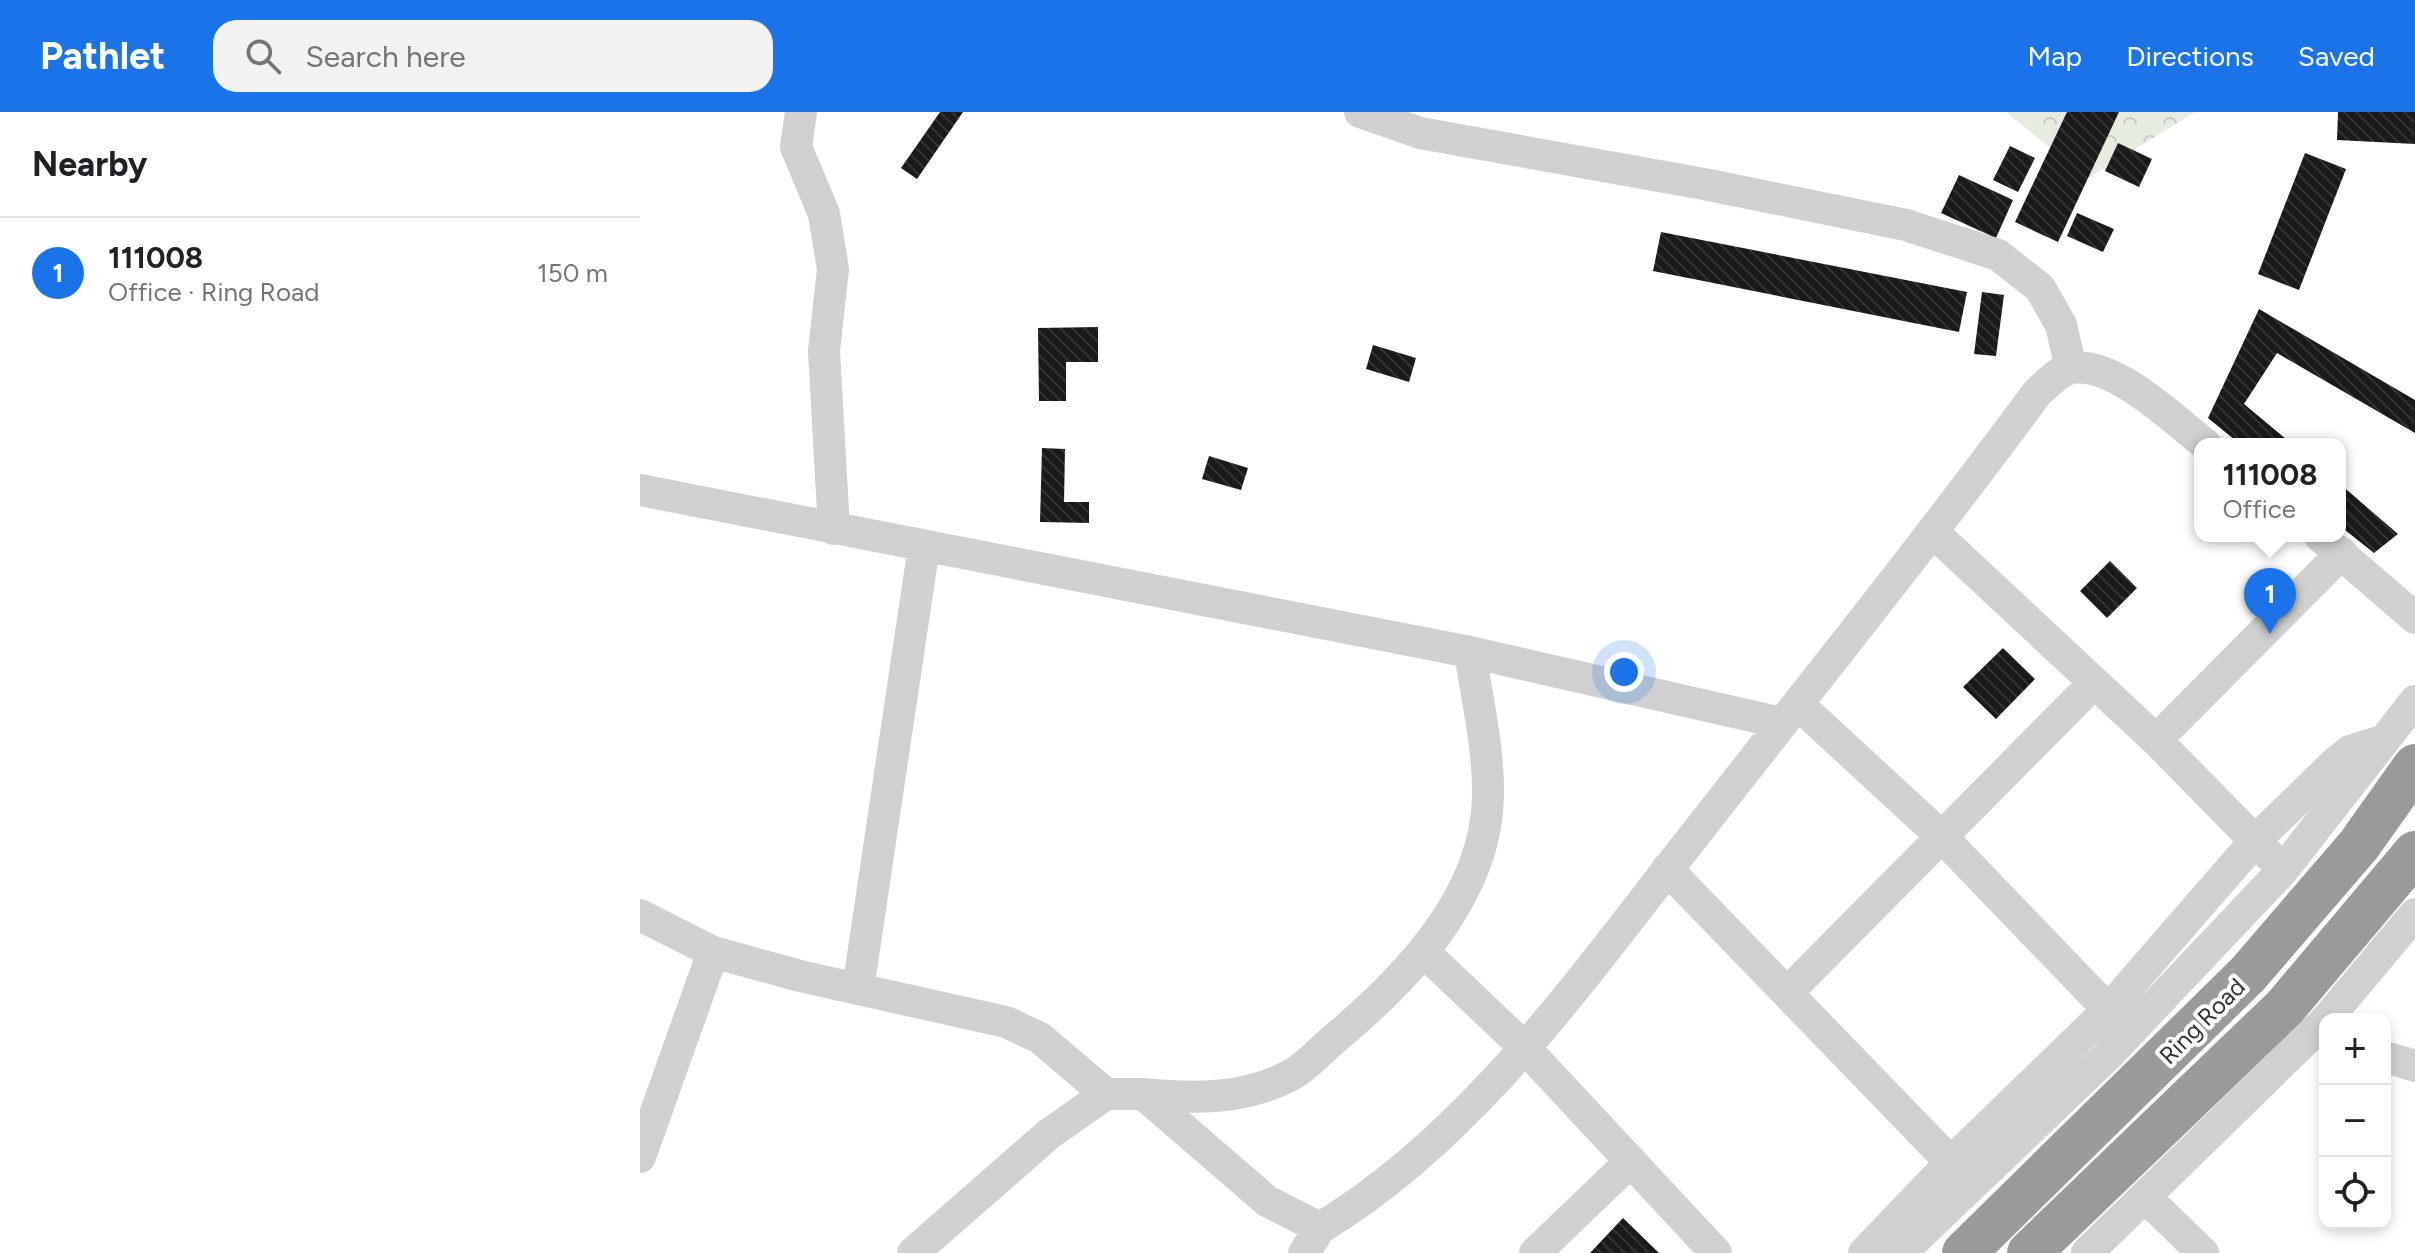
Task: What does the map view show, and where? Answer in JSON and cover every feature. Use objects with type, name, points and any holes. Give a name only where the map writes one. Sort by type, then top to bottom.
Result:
[{"type":"highway","name":"Ring Road","points":[[1964,1253],[2248,974],[2359,845],[2400,753]]},
{"type":"highway","name":"Ring Road","points":[[2029,1253],[2285,1007],[2415,853]]},
{"type":"street","points":[[801,112],[796,147],[824,214],[833,269],[824,351],[834,529]]},
{"type":"street","points":[[1360,112],[1420,133],[1704,184],[1906,225],[1998,255],[2040,288],[2061,325],[2071,368]]},
{"type":"street","points":[[1143,1094],[1312,1240],[1461,1117],[1524,1047],[1934,533],[2037,393],[2071,368],[2092,368],[2147,398],[2197,438]]},
{"type":"street","points":[[640,490],[1791,714],[1941,836],[2119,1021]]},
{"type":"street","points":[[1934,533],[2156,740],[2283,870]]},
{"type":"street","points":[[2156,740],[2331,544],[2415,618]]},
{"type":"street","points":[[858,989],[924,546]]},
{"type":"street","points":[[913,1253],[1049,1134],[1106,1094],[1143,1094],[1197,1100],[1245,1092],[1292,1075],[1345,1030],[1423,951],[1457,905],[1479,848],[1488,798],[1470,652]]},
{"type":"street","points":[[1788,992],[2094,683]]},
{"type":"street","points":[[1864,1253],[1962,1173],[2119,1021],[2283,870],[2400,753],[2415,701]]},
{"type":"street","points":[[2119,1021],[2255,841],[2336,762],[2350,751],[2400,753]]},
{"type":"street","points":[[1667,869],[1962,1173]]},
{"type":"street","points":[[2334,1013],[2415,914]]},
{"type":"street","points":[[640,915],[713,952],[1006,1022],[1040,1038],[1106,1094]]},
{"type":"street","points":[[1423,951],[1524,1047],[1716,1253]]},
{"type":"street","points":[[640,1157],[713,952]]},
{"type":"street","points":[[2087,1253],[2319,1030]]},
{"type":"street","points":[[2391,1059],[2415,1066]]},
{"type":"street","points":[[1535,1253],[1631,1161]]},
{"type":"street","points":[[1901,1253],[1962,1173]]},
{"type":"street","points":[[2145,1197],[2203,1253]]},
{"type":"green space","points":[[2006,112],[2195,112],[2088,178]]},
{"type":"building","points":[[940,112],[963,112],[917,179],[901,168]]},
{"type":"building","points":[[2067,112],[2119,112],[2058,242],[2015,222]]},
{"type":"building","points":[[2338,112],[2415,112],[2415,144],[2337,140]]},
{"type":"building","points":[[2118,143],[2152,159],[2139,187],[2105,171]]},
{"type":"building","points":[[2010,146],[2035,158],[2018,192],[1993,180]]},
{"type":"building","points":[[2305,153],[2346,169],[2299,290],[2258,274]]},
{"type":"building","points":[[1959,175],[2013,200],[1996,238],[1941,213]]},
{"type":"building","points":[[2077,213],[2114,229],[2103,252],[2067,236]]},
{"type":"building","points":[[1661,232],[1967,292],[1959,332],[1653,271]]},
{"type":"building","points":[[1982,292],[2004,295],[1996,356],[1974,354]]},
{"type":"building","points":[[2259,309],[2415,400],[2415,433],[2277,353],[2244,404],[2285,438],[2233,438],[2208,418]]},
{"type":"building","points":[[1098,327],[1098,362],[1066,362],[1066,401],[1039,401],[1038,328]]},
{"type":"building","points":[[1373,345],[1416,358],[1409,382],[1366,369]]},
{"type":"building","points":[[1042,448],[1065,449],[1064,502],[1089,502],[1089,523],[1040,522]]},
{"type":"building","points":[[1209,456],[1248,468],[1241,490],[1202,479]]},
{"type":"building","points":[[2346,489],[2398,534],[2374,553],[2346,531]]},
{"type":"building","points":[[2110,561],[2137,588],[2107,618],[2080,591]]},
{"type":"building","points":[[2003,648],[2035,679],[1996,719],[1963,687]]},
{"type":"building","points":[[1623,1218],[1659,1253],[1590,1253]]},
{"type":"place","name":"111008","points":[[2270,634]]}]
